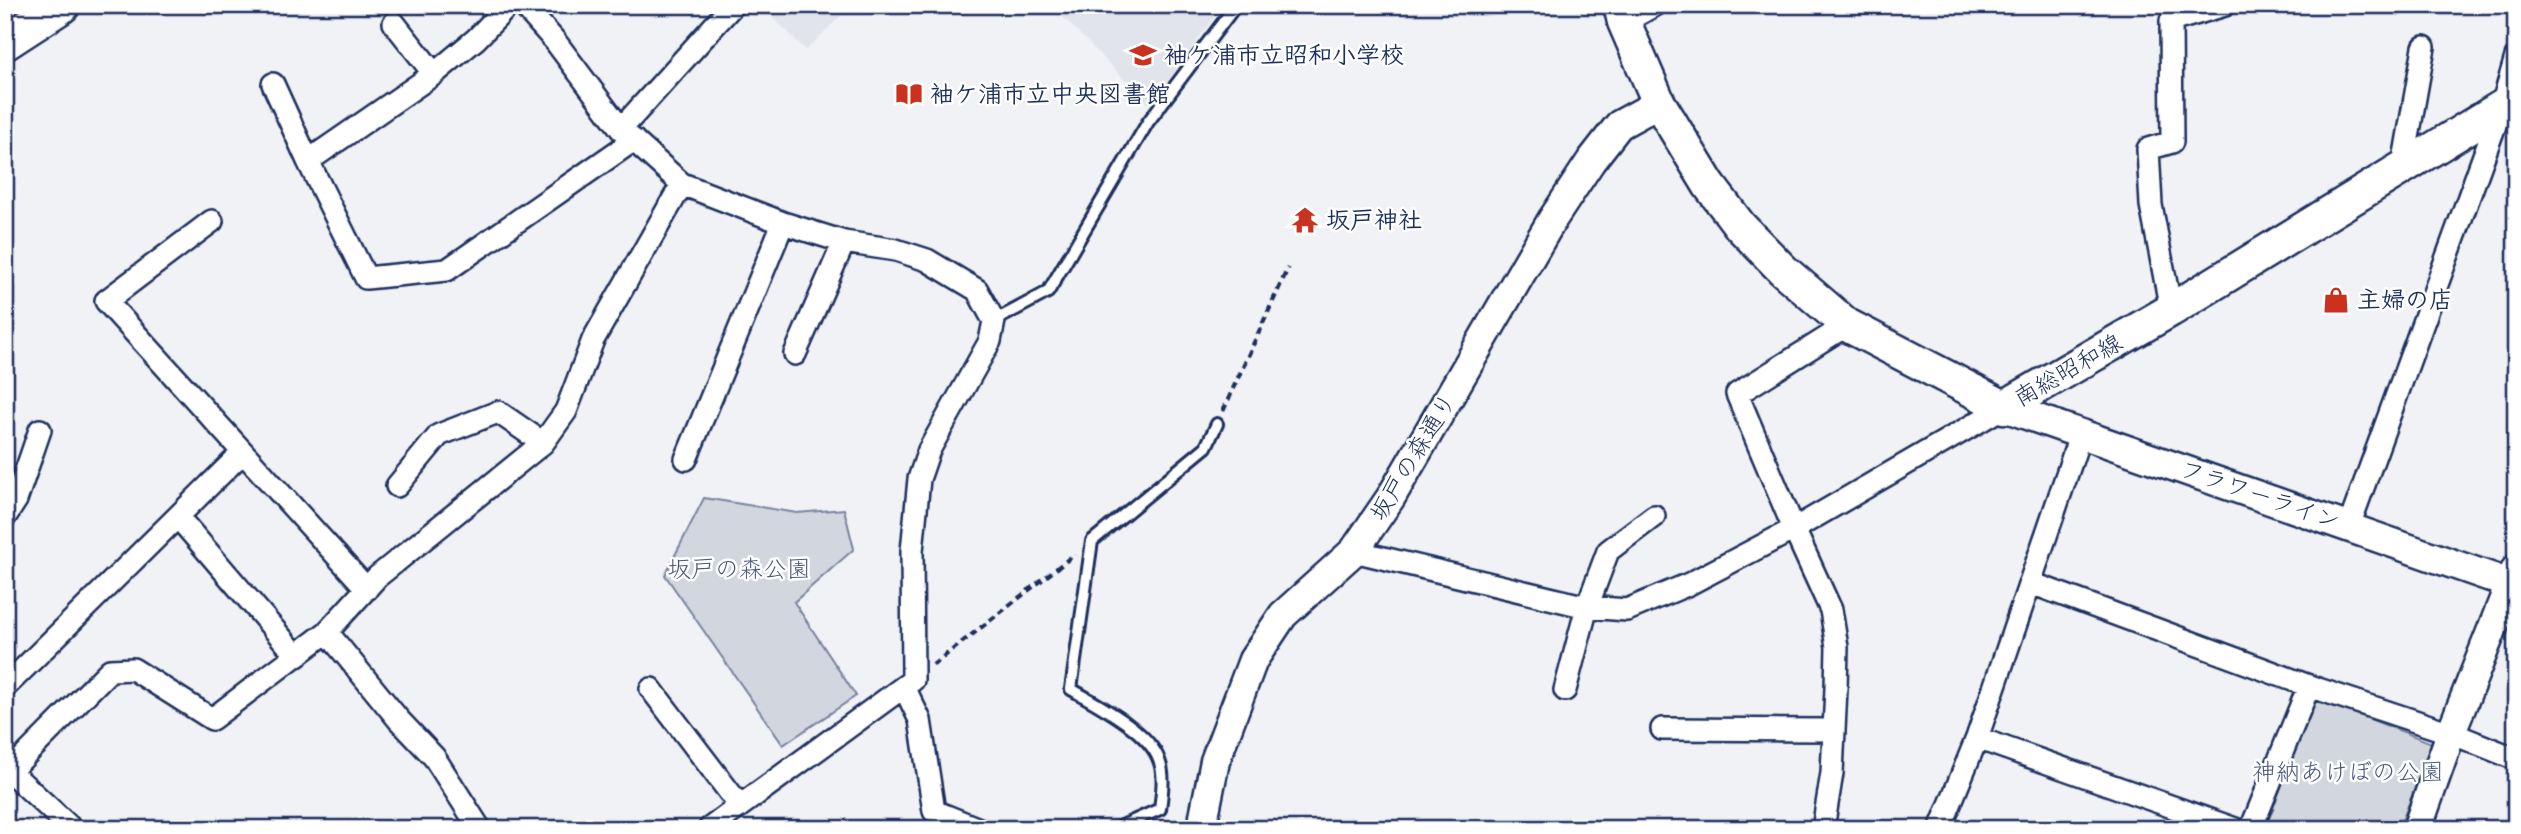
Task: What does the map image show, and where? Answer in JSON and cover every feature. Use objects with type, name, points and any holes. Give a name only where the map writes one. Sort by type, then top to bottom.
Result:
[{"type":"main road","points":[[5,42],[62,5]]},
{"type":"main road","name":"南総昭和線","points":[[1622,14],[1659,103],[1709,185],[1740,226],[1783,270],[1847,324],[2004,407],[2171,310],[2509,102]]},
{"type":"street","points":[[308,160],[435,74],[476,39],[509,5]]},
{"type":"street","points":[[523,5],[555,41],[627,135],[682,184],[783,223],[845,242],[896,250],[927,260],[977,290],[994,321],[990,341],[929,450],[919,479],[912,551],[909,684],[920,720],[934,811],[979,829]]},
{"type":"street","points":[[273,84],[366,278],[447,270],[627,135],[733,5]]},
{"type":"street","points":[[1622,14],[1655,5]]},
{"type":"street","points":[[2171,310],[2151,205],[2148,149],[2172,142],[2171,22],[2225,5]]},
{"type":"street","points":[[394,23],[435,74]]},
{"type":"street","points":[[2403,166],[2424,47]]},
{"type":"street","points":[[2349,526],[2509,102],[2516,57]]},
{"type":"street","name":"坂戸の森通り","points":[[1204,829],[1215,761],[1253,660],[1283,615],[1354,551],[1391,497],[1552,220],[1591,161],[1619,125],[1659,103]]},
{"type":"street","points":[[72,829],[9,776],[110,670],[133,669],[212,719],[327,632],[377,577],[543,443],[566,411],[593,340],[682,184]]},
{"type":"street","points":[[212,221],[106,301],[367,589]]},
{"type":"street","points":[[686,459],[783,223]]},
{"type":"street","points":[[795,354],[845,242]]},
{"type":"street","points":[[1824,829],[1832,772],[1834,730],[1837,647],[1832,610],[1794,529],[1737,394],[1847,324]]},
{"type":"street","points":[[1354,551],[1587,607],[1627,610],[1689,584],[1794,529],[2004,407]]},
{"type":"street","name":"フラワーライン","points":[[2004,407],[2349,526],[2514,579]]},
{"type":"street","points":[[397,486],[439,435],[498,412],[543,443]]},
{"type":"street","points":[[9,501],[40,430]]},
{"type":"street","points":[[1940,829],[1977,738],[2081,433]]},
{"type":"street","points":[[5,687],[243,452]]},
{"type":"street","points":[[1565,690],[1587,607],[1608,551],[1654,516]]},
{"type":"street","points":[[178,517],[297,656]]},
{"type":"street","points":[[2417,829],[2451,733],[2514,579]]},
{"type":"street","points":[[2031,583],[2309,686],[2451,733],[2516,759]]},
{"type":"street","points":[[327,632],[399,720],[434,757],[480,829]]},
{"type":"street","points":[[709,829],[909,684]]},
{"type":"street","points":[[2251,829],[2309,686]]},
{"type":"street","points":[[651,689],[740,806]]},
{"type":"street","points":[[1662,729],[1834,730]]},
{"type":"street","points":[[1977,738],[2235,829]]},
{"type":"lane","points":[[994,321],[1048,292],[1147,122],[1236,5]]},
{"type":"lane","points":[[1115,829],[1160,809],[1163,785],[1159,759],[1137,731],[1071,689],[1092,541],[1206,447],[1217,424]]},
{"type":"path","points":[[1217,424],[1288,268]]},
{"type":"path","points":[[909,684],[1092,541]]},
{"type":"shaded area","points":[[778,5],[852,5],[806,50],[769,14]]},
{"type":"shaded area","name":"袖ケ浦市立昭和小学校","points":[[1051,5],[1223,5],[1150,105]]},
{"type":"green space","name":"坂戸の森公園","points":[[704,498],[797,513],[844,509],[854,549],[794,602],[856,696],[783,745],[665,575]]},
{"type":"green space","name":"神納あけぼの公園","points":[[2315,698],[2432,743],[2399,829],[2266,827]]},
{"type":"place","name":"袖ケ浦市立昭和小学校","points":[[1143,55]]},
{"type":"place","name":"袖ケ浦市立中央図書館","points":[[909,94]]},
{"type":"place","name":"坂戸神社","points":[[1305,220]]},
{"type":"place","name":"主婦の店","points":[[2336,300]]}]
